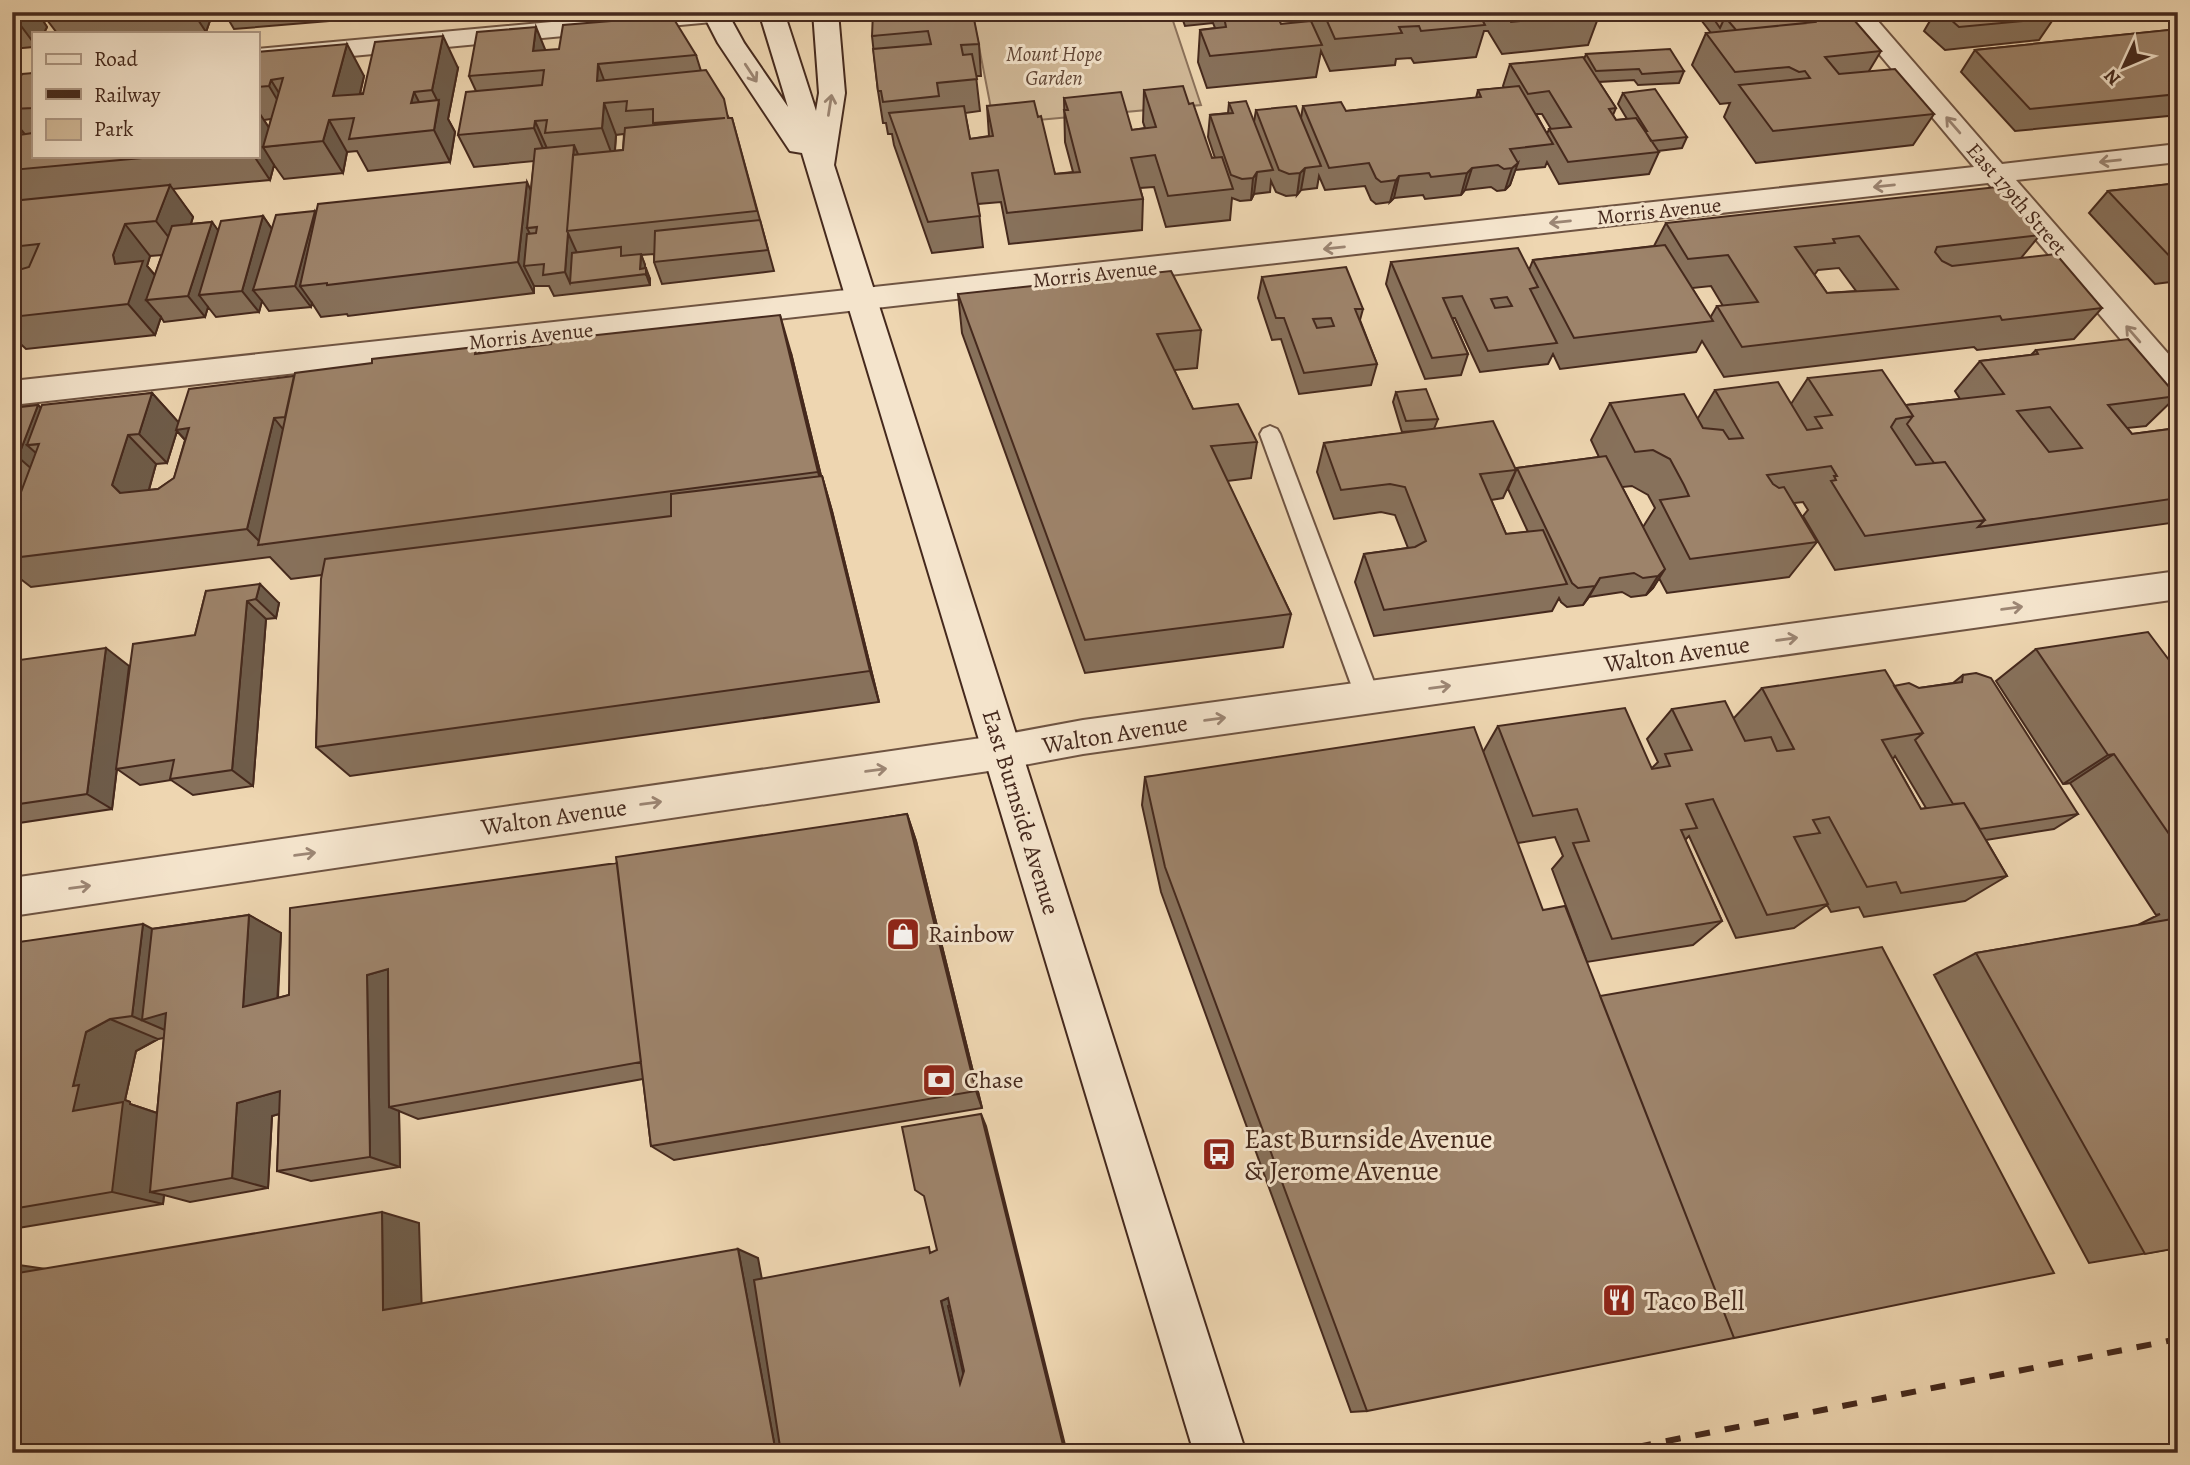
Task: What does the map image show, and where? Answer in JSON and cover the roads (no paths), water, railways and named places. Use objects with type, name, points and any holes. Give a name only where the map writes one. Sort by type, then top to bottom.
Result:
[{"type":"street","points":[[259,57],[744,12]]},
{"type":"street","name":"East Burnside Avenue","points":[[771,12],[863,300],[1220,1453]]},
{"type":"street","name":"East Burnside Avenue","points":[[820,172],[832,93],[825,12]]},
{"type":"street","name":"East 179th Street","points":[[1856,12],[2178,386]]},
{"type":"street","name":"East Burnside Avenue","points":[[715,13],[774,109],[820,172]]},
{"type":"street","name":"Morris Avenue","points":[[12,393],[2178,153]]},
{"type":"street","name":"Walton Avenue","points":[[12,897],[1002,752],[1083,737],[2178,585]]},
{"type":"lane","points":[[1270,434],[1368,698]]},
{"type":"railway","points":[[1607,1453],[2178,1339]]},
{"type":"place","name":"Rainbow","points":[[903,934]]},
{"type":"place","name":"Chase","points":[[939,1080]]},
{"type":"place","name":"East Burnside Avenue & Jerome Avenue","points":[[1219,1154]]},
{"type":"place","name":"Taco Bell","points":[[1619,1300]]},
{"type":"park label","name":"Mount Hope Garden","points":[[1054,66]]}]
